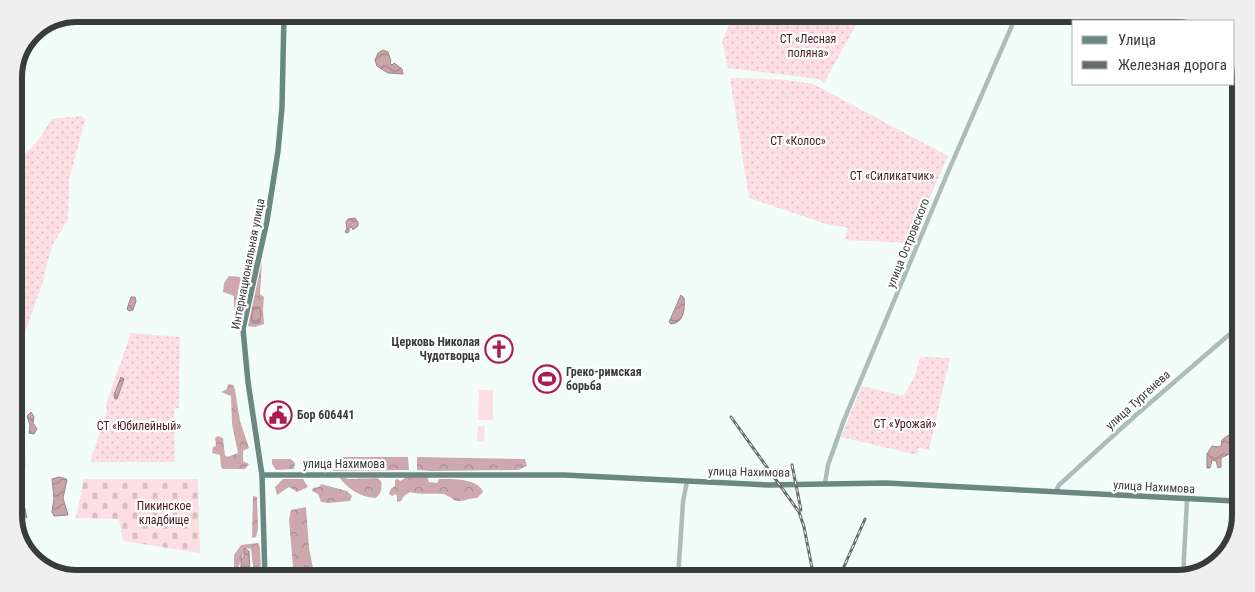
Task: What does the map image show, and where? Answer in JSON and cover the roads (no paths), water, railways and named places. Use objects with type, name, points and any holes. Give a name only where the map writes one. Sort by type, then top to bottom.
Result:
[{"type":"main road","name":"Интернациональная улица","points":[[265,570],[262,475],[247,376],[243,329],[267,221],[278,151],[282,107],[284,22]]},
{"type":"main road","name":"улица Нахимова","points":[[262,475],[558,475],[768,485],[886,483],[1232,501]]},
{"type":"street","name":"улица Островского","points":[[825,483],[828,464],[844,420],[1014,22]]},
{"type":"street","name":"улица Тургенева","points":[[1056,491],[1059,485],[1128,422],[1232,332]]},
{"type":"street","points":[[679,570],[683,502],[687,481]]},
{"type":"street","points":[[1183,569],[1187,499]]},
{"type":"water","points":[[383,50],[388,52],[390,63],[392,65],[394,63],[402,69],[403,74],[388,73],[377,66],[375,60],[378,53]]},
{"type":"water","points":[[355,218],[358,226],[353,230],[352,227],[349,228],[349,232],[346,233],[346,222],[348,219]]},
{"type":"water","points":[[681,295],[684,298],[683,315],[679,321],[671,324],[669,322]]},
{"type":"water","points":[[131,297],[135,297],[136,301],[133,310],[129,311],[127,309]]},
{"type":"water","points":[[253,307],[259,307],[261,313],[259,323],[251,321]]},
{"type":"water","points":[[121,377],[124,379],[117,399],[115,399],[114,395]]},
{"type":"water","points":[[31,412],[34,417],[33,423],[37,429],[34,434],[29,433],[30,425],[27,416]]},
{"type":"water","points":[[1232,434],[1232,453],[1221,458],[1221,467],[1218,468],[1216,461],[1212,460],[1210,468],[1207,468],[1207,454],[1212,446],[1221,446],[1222,440]]},
{"type":"water","points":[[59,477],[67,480],[63,498],[68,515],[54,516],[52,512],[54,498],[52,479]]},
{"type":"water","points":[[23,507],[25,508],[27,518],[23,515]]},
{"type":"water","points":[[244,549],[249,551],[250,570],[239,570],[241,559],[244,557]]},
{"type":"railway","points":[[731,417],[799,512],[812,570]]},
{"type":"railway","points":[[792,465],[801,510]]},
{"type":"railway","points":[[843,570],[865,519]]},
{"type":"place","name":"Церковь Николая Чудотворца","points":[[499,349]]},
{"type":"place","name":"Греко-римская борьба","points":[[547,379]]},
{"type":"place","name":"Бор 606441","points":[[278,415]]},
{"type":"park label","name":"СТ «Лесная поляна»","points":[[808,46]]},
{"type":"park label","name":"СТ «Колос»","points":[[798,141]]},
{"type":"park label","name":"СТ «Силикатчик»","points":[[892,176]]},
{"type":"park label","name":"СТ «Урожай»","points":[[905,424]]},
{"type":"park label","name":"СТ «Юбилейный»","points":[[139,426]]},
{"type":"park label","name":"Пикинское кладбище","points":[[164,513]]}]
